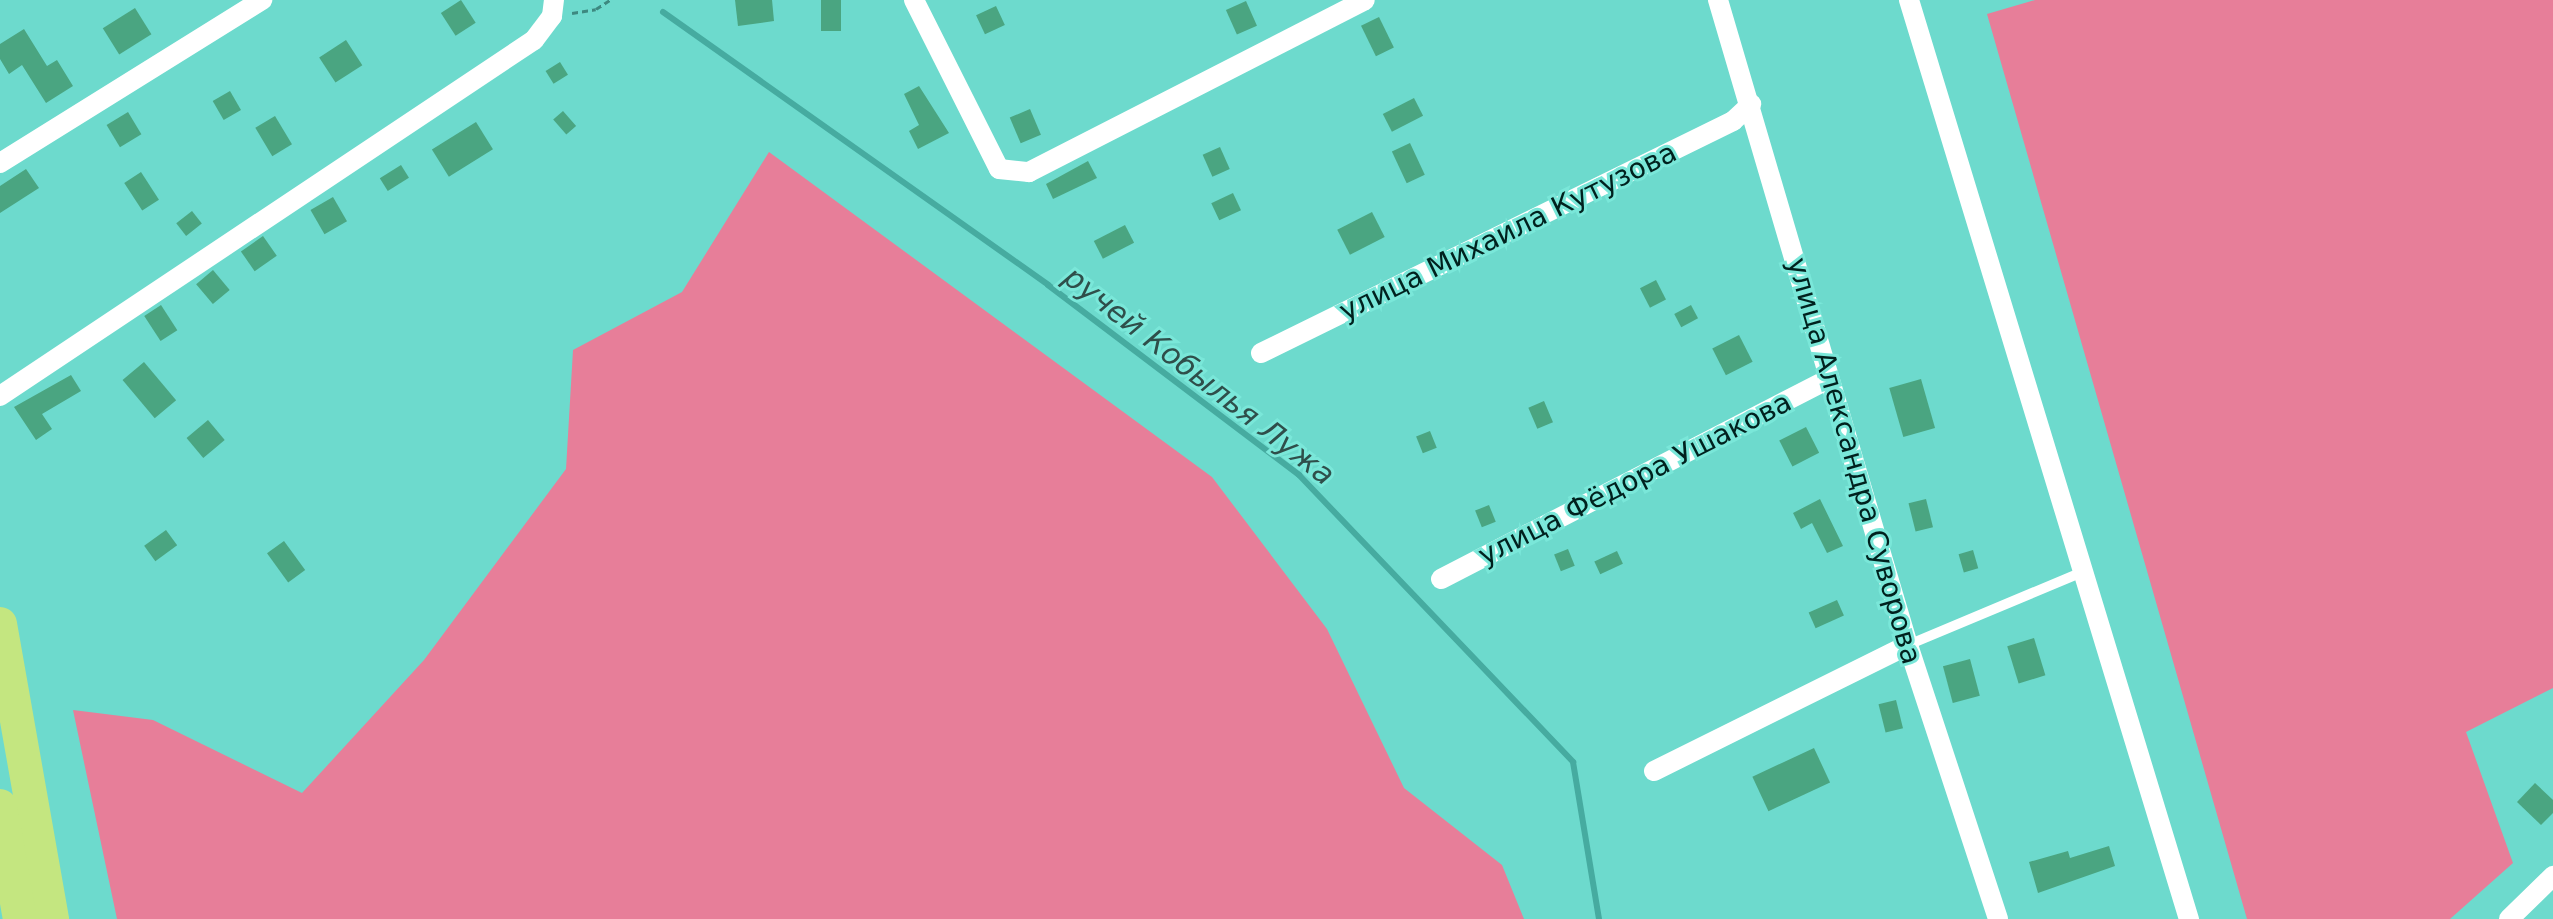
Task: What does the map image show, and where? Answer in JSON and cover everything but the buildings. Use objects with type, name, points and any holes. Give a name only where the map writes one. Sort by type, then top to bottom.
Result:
[{"type":"highway","points":[[0,624],[52,919]]},
{"type":"highway","points":[[0,806],[20,919]]},
{"type":"street","points":[[0,163],[262,0]]},
{"type":"street","points":[[914,0],[999,169],[1029,172],[1365,0]]},
{"type":"street","name":"улица Александра Суворова","points":[[1718,0],[1751,104],[1828,379],[1991,916]]},
{"type":"street","points":[[1909,0],[2189,919]]},
{"type":"street","points":[[0,396],[8,380],[534,40],[553,8]]},
{"type":"street","name":"улица Михаила Кутузова","points":[[1261,353],[1733,121],[1751,104]]},
{"type":"street","name":"улица Фёдора Ушакова","points":[[1441,579],[1828,379]]},
{"type":"street","points":[[1654,771],[1908,645]]},
{"type":"street","points":[[2509,919],[2553,876]]},
{"type":"lane","points":[[1908,645],[2085,571]]},
{"type":"path","points":[[553,8],[596,9],[610,0]]},
{"type":"shaded area","points":[[2035,0],[2553,0],[2553,688],[2466,732],[2513,863],[2450,919],[2247,919],[1987,14]]},
{"type":"shaded area","points":[[769,152],[1212,477],[1327,629],[1404,788],[1502,865],[1524,919],[117,919],[73,710],[153,720],[302,793],[424,660],[566,469],[573,350],[682,292]]},
{"type":"waterway","name":"ручей Кобылья Лужа","points":[[663,12],[1048,285],[1299,475],[1573,762],[1599,919]]}]
